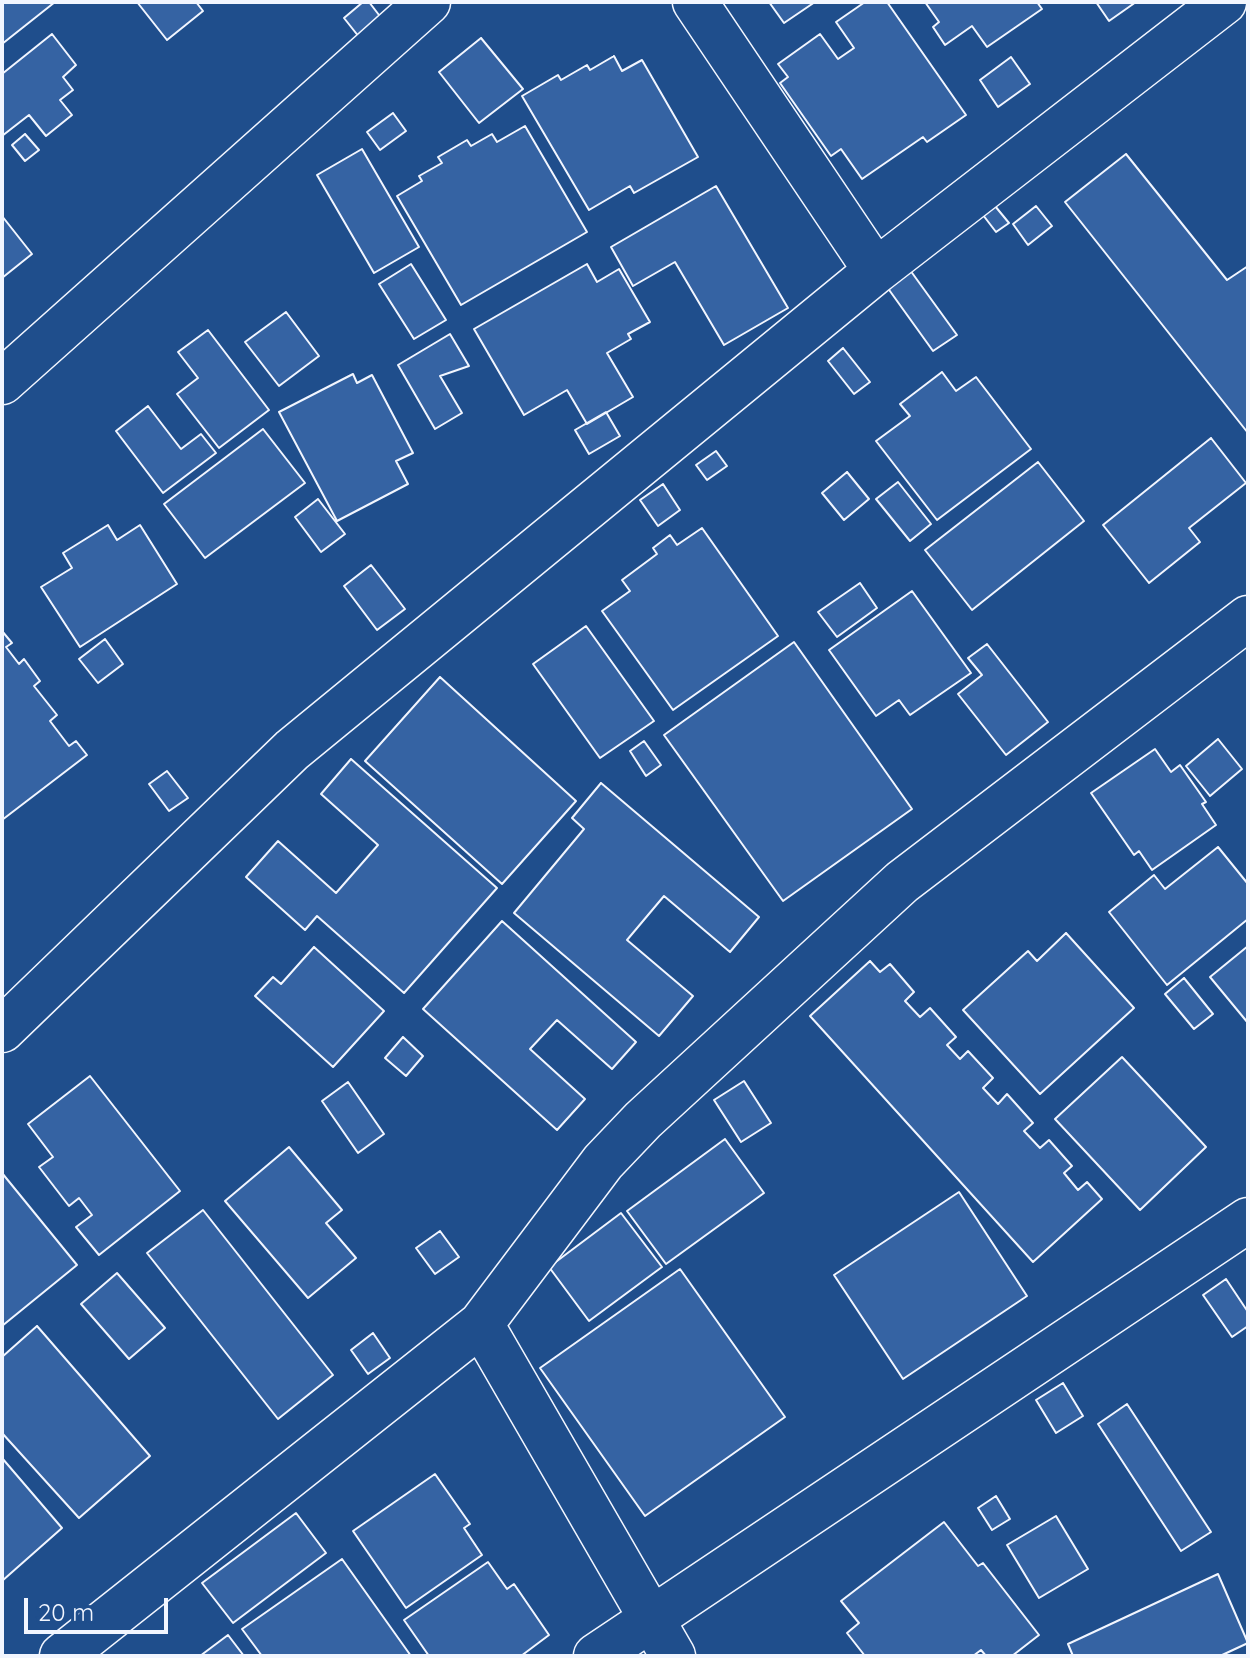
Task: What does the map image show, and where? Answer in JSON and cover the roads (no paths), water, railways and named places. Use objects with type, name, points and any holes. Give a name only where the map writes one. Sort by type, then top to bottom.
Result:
[{"type":"street","points":[[2,382],[428,2]]},
{"type":"street","points":[[695,2],[876,271]]},
{"type":"street","points":[[2,1030],[292,750],[876,271],[1224,2]]},
{"type":"street","points":[[62,1656],[481,1324],[603,1162],[667,1098],[902,882],[1248,618]]},
{"type":"street","points":[[596,1656],[650,1617],[1248,1220]]},
{"type":"street","points":[[481,1324],[673,1656]]}]
